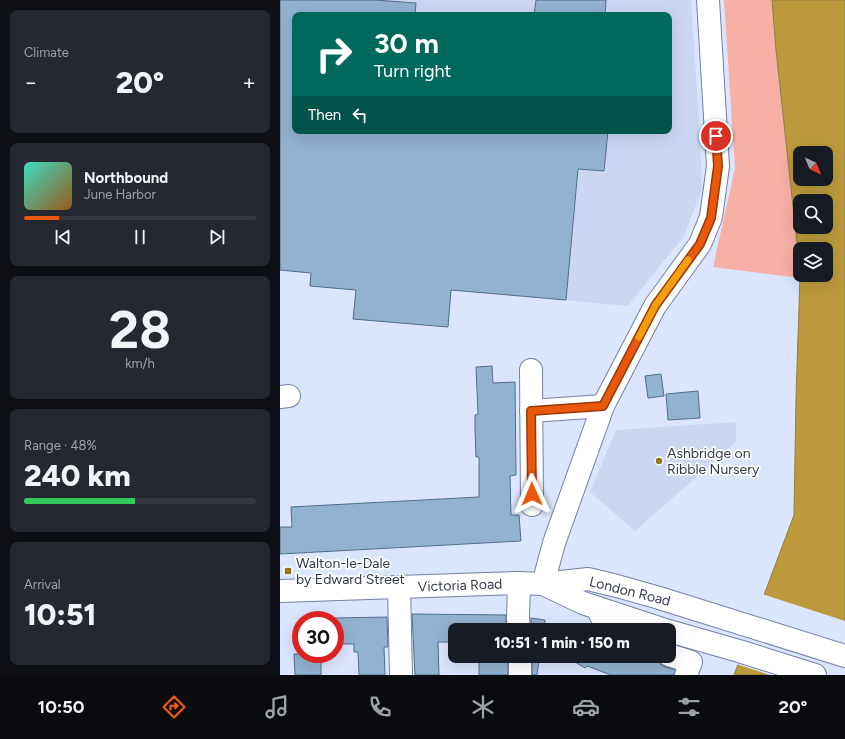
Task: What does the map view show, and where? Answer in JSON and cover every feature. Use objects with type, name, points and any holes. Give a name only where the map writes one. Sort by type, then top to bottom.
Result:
[{"type":"main road","points":[[543,584],[554,543],[603,406],[655,306],[700,244],[711,218],[718,166],[708,0]]},
{"type":"main road","points":[[531,370],[532,505]]},
{"type":"main road","points":[[531,411],[603,406]]},
{"type":"main road","name":"London Road","points":[[543,584],[588,579],[643,593],[845,656]]},
{"type":"main road","points":[[518,623],[519,583]]},
{"type":"main road","name":"Victoria Road","points":[[280,591],[519,583],[543,584]]},
{"type":"main road","name":"London Road","points":[[543,584],[583,603],[643,623]]},
{"type":"main road","points":[[399,587],[401,675]]},
{"type":"main road","points":[[597,608],[604,623]]},
{"type":"main road","points":[[676,633],[815,675]]},
{"type":"main road","points":[[676,660],[688,669]]},
{"type":"main road","points":[[520,663],[520,675]]},
{"type":"shaded area","points":[[280,0],[691,0],[702,189],[684,236],[628,306],[452,290],[448,327],[353,319],[355,290],[310,286],[311,273],[280,270]]},
{"type":"shaded area","points":[[724,0],[772,0],[793,205],[793,234],[796,234],[797,242],[793,242],[793,277],[713,267],[735,168]]},
{"type":"shaded area","points":[[772,0],[845,0],[845,675],[734,675],[794,515],[800,282],[833,282],[833,242],[797,242],[796,234],[833,234],[833,194],[793,194],[793,207]]},
{"type":"shaded area","name":"Ashbridge on Ribble Nursery","points":[[736,422],[736,442],[635,531],[590,492],[616,430]]},
{"type":"pier","points":[[762,594],[845,621],[845,675],[770,675],[736,664]]},
{"type":"building","points":[[280,0],[375,0],[416,3],[415,12],[292,12],[292,134],[608,134],[604,171],[578,169],[566,300],[451,290],[448,327],[353,319],[356,290],[310,286],[311,273],[280,270]]},
{"type":"building","points":[[536,0],[606,0],[605,12],[534,12]]},
{"type":"building","points":[[492,366],[493,383],[515,382],[516,475],[510,476],[511,515],[519,515],[521,541],[280,554],[280,527],[292,527],[291,507],[479,497],[479,457],[476,457],[475,430],[475,415],[478,414],[476,367]]},
{"type":"building","points":[[661,374],[664,396],[648,398],[645,376]]},
{"type":"building","points":[[698,391],[700,418],[668,420],[666,394]]},
{"type":"building","points":[[412,614],[506,615],[506,623],[448,623],[448,642],[438,642],[439,675],[415,675]]},
{"type":"building","points":[[387,617],[388,647],[384,647],[385,675],[359,675],[358,652],[354,652],[354,644],[344,644],[344,618]]},
{"type":"building","points":[[531,618],[545,620],[545,623],[531,623]]},
{"type":"building","points":[[294,663],[321,663],[321,675],[295,675]]},
{"type":"building","points":[[479,663],[508,663],[508,675],[479,675]]},
{"type":"building","points":[[532,663],[539,663],[537,675],[532,675]]},
{"type":"building","points":[[577,663],[660,663],[665,667],[675,670],[674,675],[611,675],[587,666],[585,668]]},
{"type":"slow traffic","points":[[639,337],[655,306],[688,260]]},
{"type":"place","name":"Ashbridge on Ribble Nursery","points":[[659,461]]},
{"type":"place","name":"Walton-le-Dale by Edward Street","points":[[288,571]]},
{"type":"route","points":[[532,494],[531,411],[603,406],[655,306],[700,244],[711,218],[718,166],[716,136]]}]
